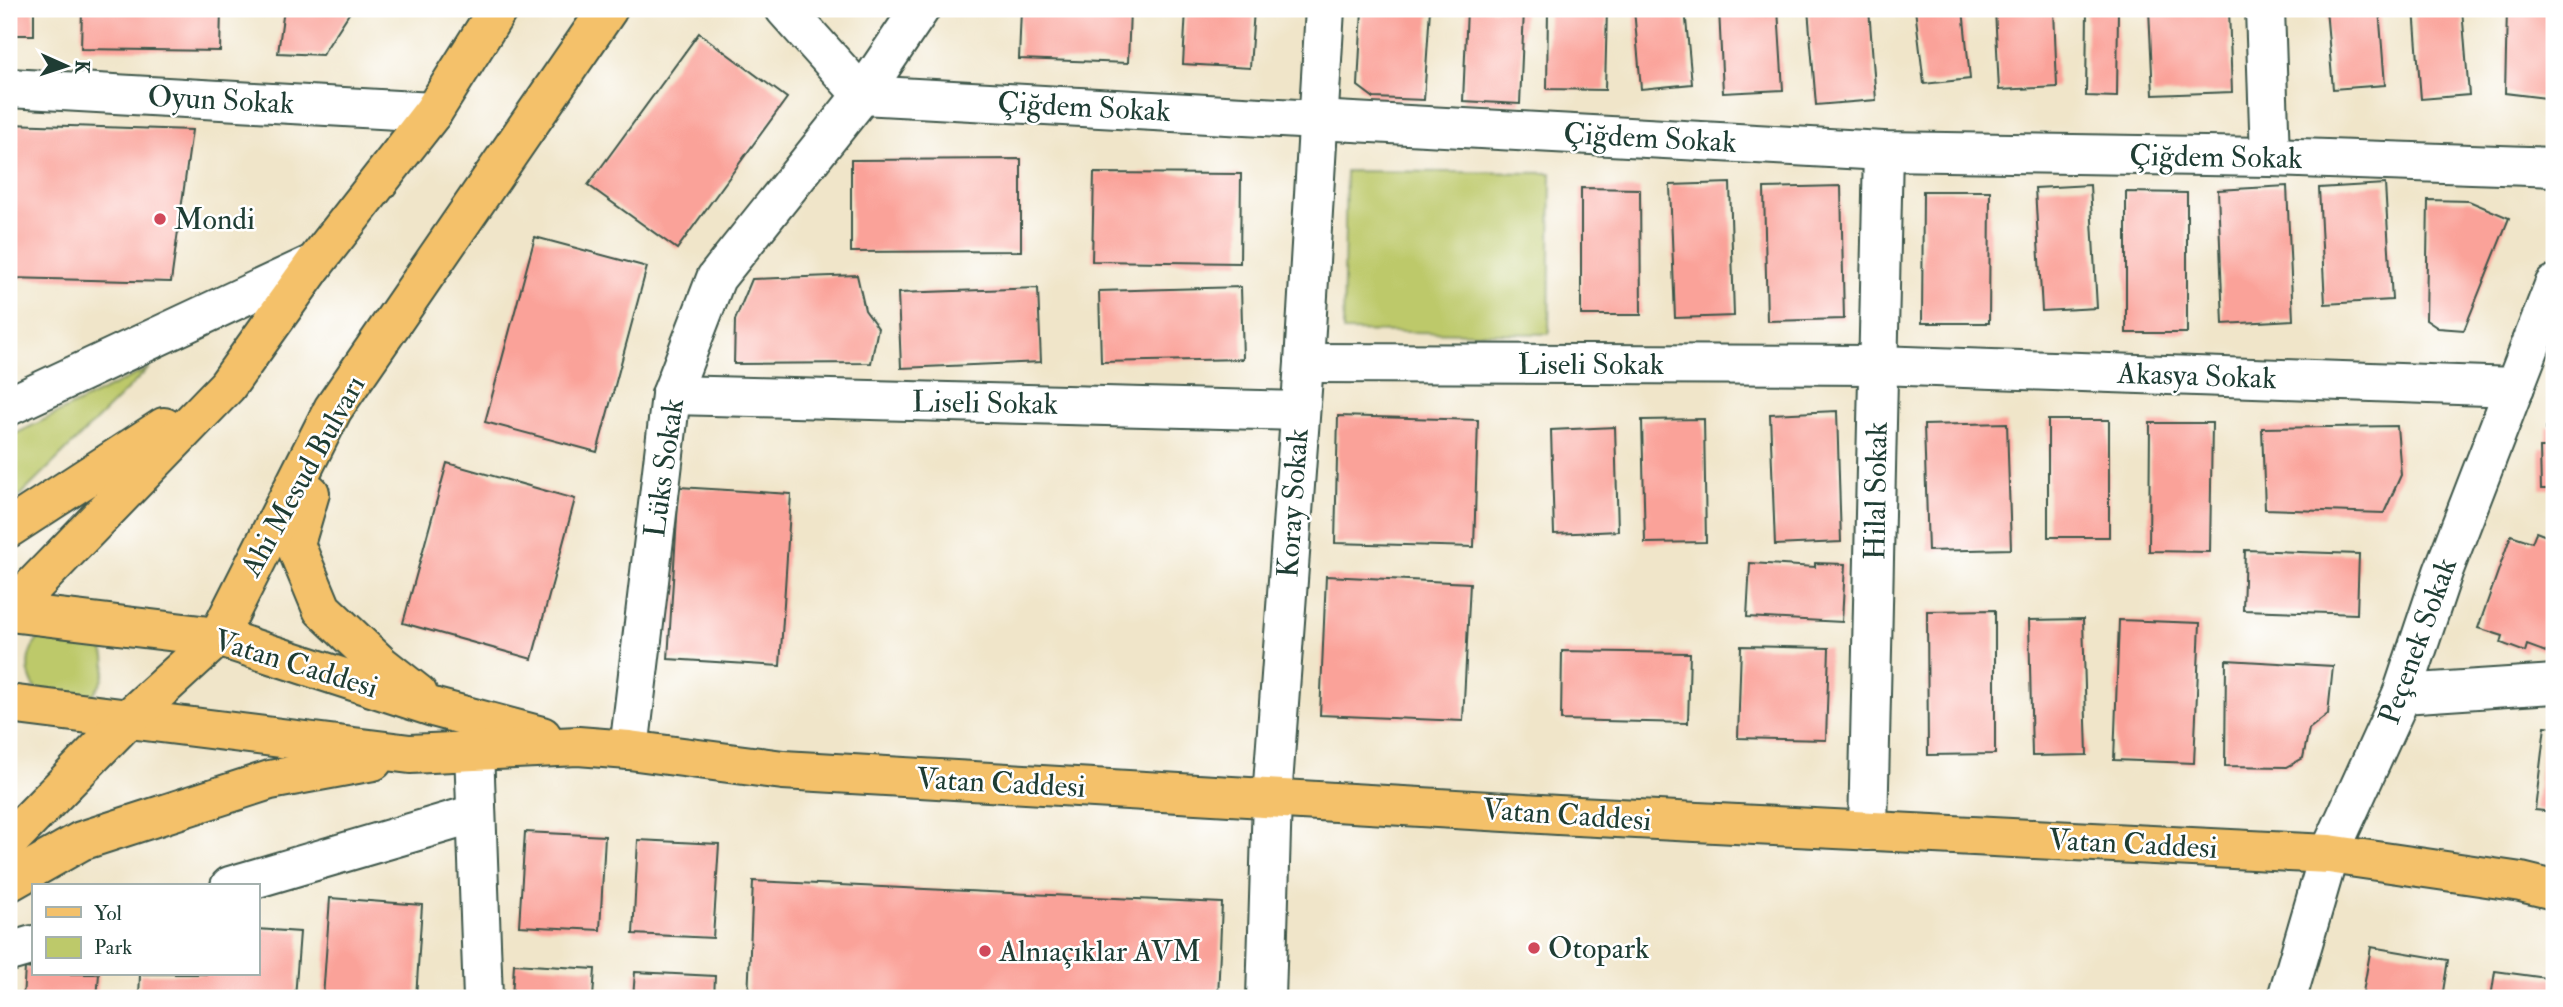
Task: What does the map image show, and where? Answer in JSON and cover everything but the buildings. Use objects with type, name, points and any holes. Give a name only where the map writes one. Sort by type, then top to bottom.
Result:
[{"type":"main road","points":[[9,612],[227,386],[315,263],[433,112],[498,9]]},
{"type":"main road","name":"Ahi Mesud Bulvarı","points":[[9,841],[127,719],[218,637],[333,409],[608,9]]},
{"type":"main road","points":[[9,528],[227,386]]},
{"type":"main road","points":[[333,409],[295,544],[322,609],[381,665],[436,708]]},
{"type":"main road","name":"Vatan Caddesi","points":[[9,612],[218,637],[436,708],[578,746]]},
{"type":"main road","name":"Vatan Caddesi","points":[[9,704],[410,754],[578,746],[783,770],[2329,854],[2521,882],[2554,890]]},
{"type":"main road","points":[[9,881],[81,841],[270,780],[410,754]]},
{"type":"street","points":[[785,9],[862,95]]},
{"type":"street","name":"Lüks Sokak","points":[[629,750],[671,395],[716,278],[862,95],[920,9]]},
{"type":"street","name":"Koray Sokak","points":[[1266,998],[1272,798],[1304,363],[1325,9]]},
{"type":"street","points":[[2265,9],[2270,157]]},
{"type":"street","name":"Oyun Sokak","points":[[9,88],[433,112]]},
{"type":"street","name":"Çiğdem Sokak","points":[[862,95],[1883,151],[2270,157],[2554,167]]},
{"type":"street","name":"Hilal Sokak","points":[[1868,831],[1883,151]]},
{"type":"street","points":[[9,406],[315,263]]},
{"type":"street","name":"Peçenek Sokak","points":[[2287,998],[2329,854],[2402,694],[2443,572],[2515,387],[2547,323],[2554,285]]},
{"type":"street","name":"Liseli Sokak","points":[[1304,363],[1878,365]]},
{"type":"street","name":"Akasya Sokak","points":[[1878,365],[2515,387]]},
{"type":"street","name":"Liseli Sokak","points":[[671,395],[1300,411]]},
{"type":"street","points":[[2402,694],[2554,684]]},
{"type":"street","points":[[474,750],[482,998]]},
{"type":"street","points":[[237,884],[475,814]]},
{"type":"street","points":[[9,952],[32,945]]},
{"type":"green space","points":[[1346,171],[1551,173],[1549,334],[1343,331]]},
{"type":"green space","points":[[149,368],[15,501],[9,503],[9,437]]},
{"type":"green space","points":[[51,628],[99,641],[105,657],[105,672],[99,686],[88,699],[40,695],[34,686],[28,668],[31,651],[42,635]]},
{"type":"place","name":"Mondi","points":[[160,219]]},
{"type":"place","name":"Otopark","points":[[1534,948]]},
{"type":"place","name":"Alnıaçıklar AVM","points":[[985,951]]}]
